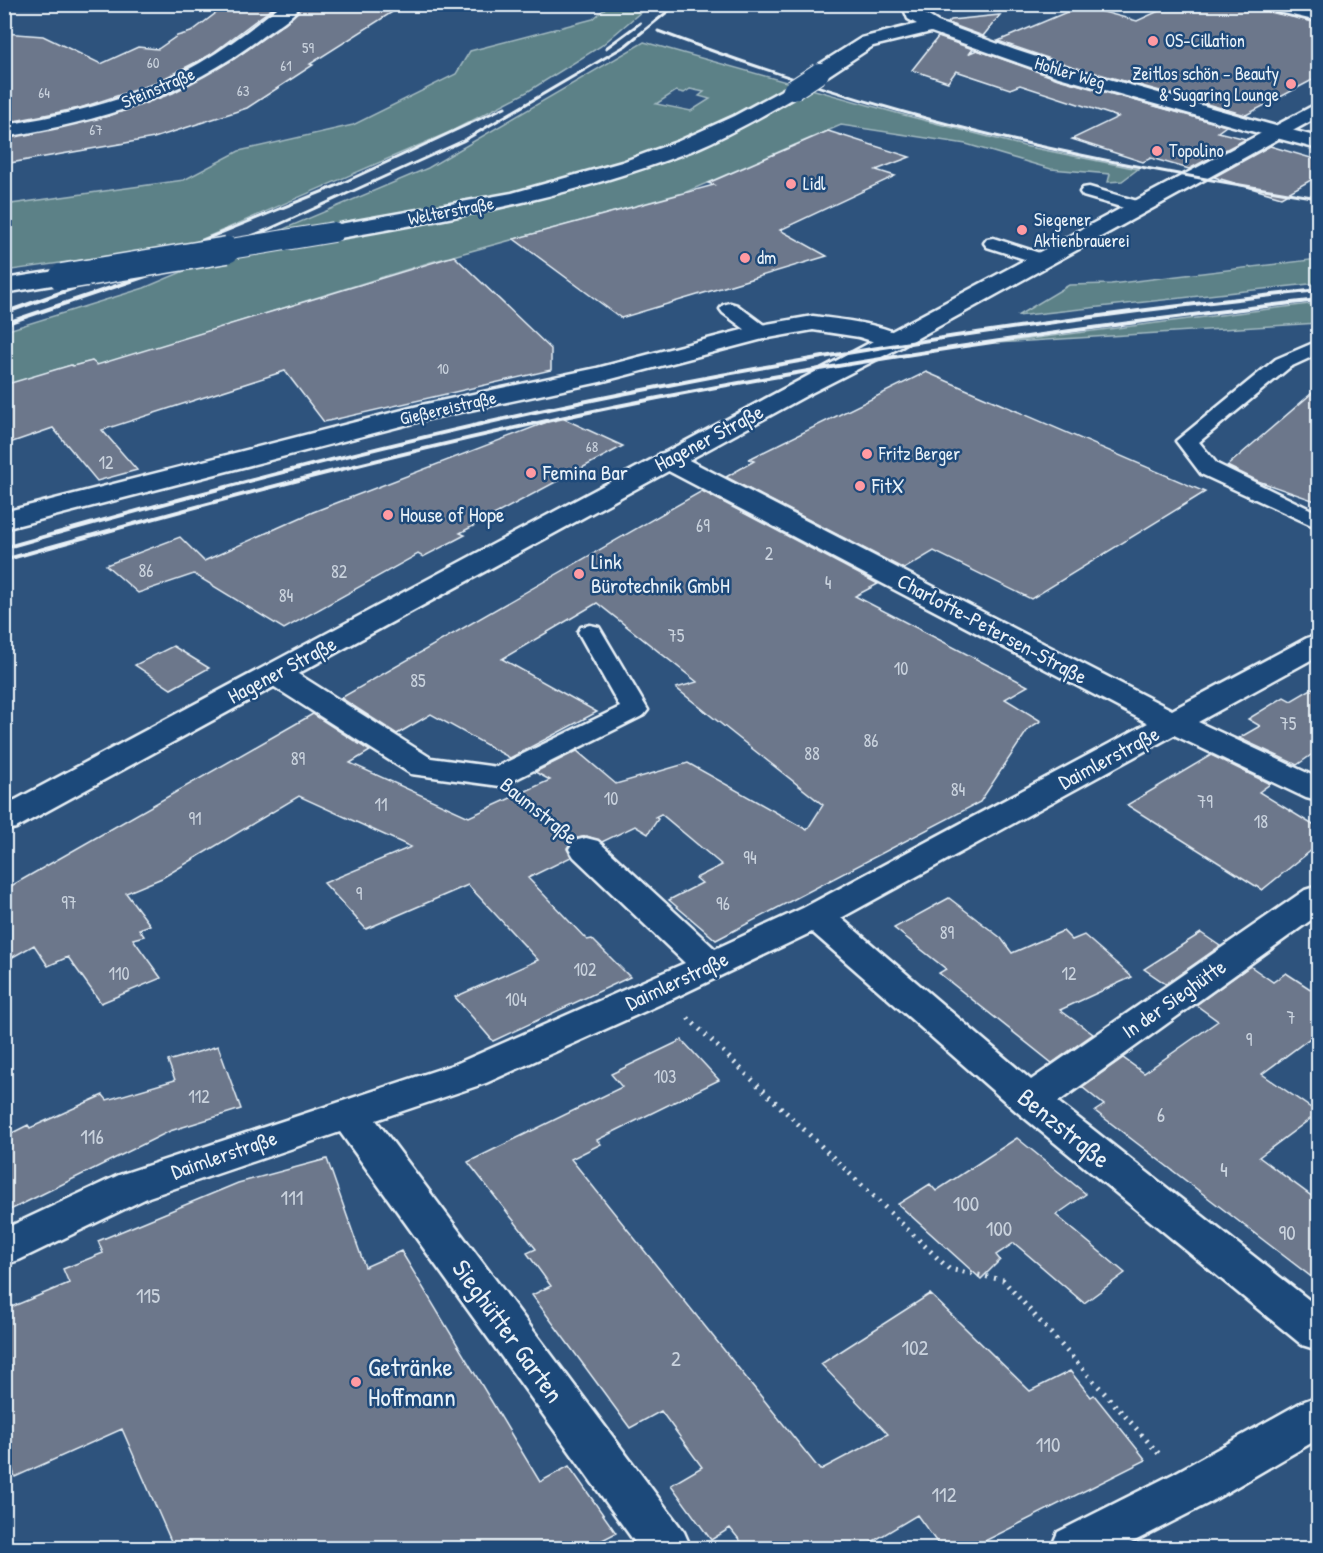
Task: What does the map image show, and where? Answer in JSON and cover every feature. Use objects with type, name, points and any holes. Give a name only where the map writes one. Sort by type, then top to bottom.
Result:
[{"type":"street","name":"Steinstraße","points":[[4,131],[80,117],[160,91],[220,58],[294,4]]},
{"type":"street","points":[[1268,4],[1318,16]]},
{"type":"street","name":"Hohler Weg","points":[[912,10],[932,26],[1066,73],[1318,143]]},
{"type":"street","name":"Welterstraße","points":[[4,286],[447,213],[508,200],[634,164],[710,135],[794,90],[912,10]]},
{"type":"street","name":"Welterstraße","points":[[867,42],[932,26]]},
{"type":"street","name":"Hagener Straße","points":[[4,820],[1318,110]]},
{"type":"street","name":"Gießereistraße","points":[[4,521],[426,412],[600,375],[760,332],[813,323],[863,330],[894,341]]},
{"type":"street","name":"Charlotte-Petersen-Straße","points":[[668,460],[1173,724],[1318,791]]},
{"type":"street","name":"Daimlerstraße","points":[[4,1248],[134,1186],[472,1073],[659,990],[816,916],[1318,644]]},
{"type":"street","name":"Baumstraße","points":[[276,674],[423,767],[500,776]]},
{"type":"street","name":"Baumstraße","points":[[586,849],[711,966]]},
{"type":"street","name":"In der Sieghütte","points":[[1030,1101],[1318,898]]},
{"type":"street","name":"Benzstraße","points":[[816,916],[1030,1101],[1318,1332]]},
{"type":"street","name":"Sieghütter Garten","points":[[348,1113],[667,1548]]},
{"type":"street","points":[[1075,1548],[1190,1489],[1318,1416]]},
{"type":"lane","points":[[1089,192],[1138,207]]},
{"type":"lane","points":[[993,243],[1043,260]]},
{"type":"lane","points":[[730,309],[760,332]]},
{"type":"lane","points":[[1318,347],[1283,363],[1187,441],[1209,470],[1318,521]]},
{"type":"lane","points":[[500,776],[635,710],[590,632]]},
{"type":"path","name":"Baumstraße","points":[[500,776],[586,849]]},
{"type":"path","points":[[659,990],[949,1269],[1003,1280],[1190,1489]]},
{"type":"green space","points":[[609,5],[649,5],[601,46],[527,92],[452,131],[191,244],[5,271],[4,205],[184,180],[239,151],[353,125],[456,74],[470,51],[593,19]]},
{"type":"green space","points":[[644,42],[900,114],[1024,146],[1138,169],[1122,181],[1108,182],[1110,174],[1051,169],[966,144],[841,125],[686,192],[431,262],[97,366],[92,361],[71,365],[5,386],[5,331],[144,288],[428,168]],"holes":[[[690,89],[704,92],[699,96],[710,99],[691,111],[656,104],[676,91],[684,93]]]},
{"type":"green space","points":[[1318,259],[1318,283],[1017,316],[1069,285],[1111,284]]},
{"type":"green space","points":[[1318,303],[1318,323],[996,343]]},
{"type":"building","points":[[228,4],[278,4],[210,55],[153,84],[80,108],[4,123],[4,33],[43,36],[101,64],[138,47],[158,49],[177,36],[191,32]]},
{"type":"building","points":[[304,4],[405,4],[310,64],[313,65],[247,108],[154,138],[4,164],[4,139],[109,116],[173,93],[234,59],[285,23]]},
{"type":"building","points":[[1174,4],[1258,4],[1261,10],[1318,23],[1318,77],[1246,115],[1074,67],[998,41],[1081,6],[1137,21]]},
{"type":"building","points":[[1000,15],[983,36],[948,23],[951,20]]},
{"type":"building","points":[[938,37],[973,49],[970,53],[977,50],[1058,79],[1226,126],[1218,132],[1246,139],[1189,169],[1151,158],[1143,162],[1072,139],[1118,117],[1020,85],[1010,89],[956,71],[948,82],[912,70]]},
{"type":"building","points":[[828,131],[910,157],[876,170],[895,176],[780,230],[827,256],[621,318],[514,239],[714,185],[708,183]]},
{"type":"building","points":[[1270,146],[1318,160],[1318,176],[1281,197],[1214,177]]},
{"type":"building","points":[[454,256],[551,349],[551,370],[324,422],[285,371],[102,430],[137,470],[97,481],[53,428],[4,445],[4,385],[71,365],[92,361],[97,365]]},
{"type":"building","points":[[926,372],[1205,492],[1031,599],[934,551],[904,569],[726,477],[754,461],[749,459]]},
{"type":"building","points":[[1318,388],[1318,502],[1258,481],[1227,466]]},
{"type":"building","points":[[560,417],[623,446],[460,533],[465,535],[423,557],[418,554],[284,629],[194,574],[138,593],[106,565],[180,537],[204,561],[313,512]]},
{"type":"building","points":[[702,491],[878,584],[855,596],[1028,686],[1005,699],[1041,721],[1029,728],[980,802],[716,940],[669,900],[702,883],[696,878],[722,865],[661,814],[655,817],[658,819],[648,834],[635,826],[602,842],[587,836],[573,839],[567,848],[571,857],[528,878],[587,940],[592,939],[630,977],[493,1041],[455,997],[538,960],[468,885],[366,929],[324,883],[411,847],[299,796],[162,878],[126,893],[150,925],[139,929],[144,936],[133,939],[161,978],[101,1003],[68,957],[48,966],[34,945],[4,962],[4,890],[313,714],[370,751],[350,763],[469,817],[550,780],[535,772],[577,751],[616,784],[688,763],[807,830],[823,805],[676,688],[697,682],[597,603],[502,659],[597,712],[510,758],[431,714],[397,734],[341,698]]},
{"type":"building","points":[[173,646],[209,668],[171,689],[135,665]]},
{"type":"building","points":[[1318,685],[1318,750],[1297,765],[1239,738],[1260,726],[1248,719],[1284,697],[1291,701]]},
{"type":"building","points":[[1211,755],[1270,784],[1259,792],[1318,828],[1318,845],[1262,890],[1127,805]]},
{"type":"building","points":[[949,898],[1001,938],[1012,953],[1063,931],[1072,940],[1084,935],[1132,977],[1060,1010],[1093,1034],[1052,1063],[939,973],[946,969],[894,928]]},
{"type":"building","points":[[1201,933],[1220,946],[1166,984],[1144,969]]},
{"type":"building","points":[[1250,966],[1273,982],[1286,973],[1318,994],[1318,1032],[1262,1074],[1318,1113],[1259,1157],[1318,1201],[1318,1282],[1095,1111],[1104,1105],[1082,1087],[1123,1058],[1144,1073],[1218,1021],[1196,1005]]},
{"type":"building","points":[[682,1040],[719,1080],[597,1140],[601,1144],[571,1159],[820,1470],[888,1434],[821,1364],[930,1294],[1030,1391],[1070,1371],[1091,1397],[1094,1395],[1146,1460],[971,1548],[941,1548],[917,1515],[862,1548],[746,1548],[730,1528],[711,1540],[671,1485],[702,1467],[661,1411],[630,1428],[532,1295],[551,1286],[527,1253],[536,1249],[468,1162],[622,1087],[611,1074]]},
{"type":"building","points":[[218,1046],[241,1109],[170,1131],[4,1213],[4,1137],[28,1125],[30,1128],[103,1095],[107,1100],[175,1080],[168,1061]]},
{"type":"building","points":[[1017,1138],[1086,1194],[1056,1215],[1125,1273],[1084,1303],[1014,1243],[996,1255],[1000,1260],[981,1279],[898,1204],[930,1184],[936,1191]]},
{"type":"building","points":[[327,1159],[365,1267],[401,1251],[540,1482],[569,1466],[616,1533],[587,1548],[174,1548],[122,1429],[15,1477],[4,1444],[4,1310],[69,1283],[63,1269],[103,1253],[98,1241],[238,1183]]},
{"type":"railway","points":[[211,251],[267,230],[463,141],[625,46],[677,4]]},
{"type":"railway","points":[[606,48],[640,23]]},
{"type":"railway","points":[[658,31],[869,102],[1003,138],[1212,180],[1318,198]]},
{"type":"railway","points":[[176,251],[336,186],[505,107]]},
{"type":"railway","points":[[4,313],[180,250]]},
{"type":"railway","points":[[4,324],[215,250]]},
{"type":"railway","points":[[4,548],[329,460],[575,403],[740,371],[987,331],[1318,290]]},
{"type":"railway","points":[[4,560],[329,472],[493,433],[658,398],[822,368],[987,343],[1318,300]]},
{"type":"place","name":"OS-Cillation","points":[[1153,41]]},
{"type":"place","name":"Zeitlos schön – Beauty & Sugaring Lounge","points":[[1291,84]]},
{"type":"place","name":"Topolino","points":[[1157,151]]},
{"type":"place","name":"Lidl","points":[[791,184]]},
{"type":"place","name":"Siegener Aktienbrauerei","points":[[1022,230]]},
{"type":"place","name":"dm","points":[[745,258]]},
{"type":"place","name":"Fritz Berger","points":[[867,454]]},
{"type":"place","name":"Femina Bar","points":[[531,473]]},
{"type":"place","name":"FitX","points":[[860,486]]},
{"type":"place","name":"House of Hope","points":[[388,515]]},
{"type":"place","name":"Link Bürotechnik GmbH","points":[[579,574]]},
{"type":"place","name":"Getränke Hoffmann","points":[[356,1382]]}]
